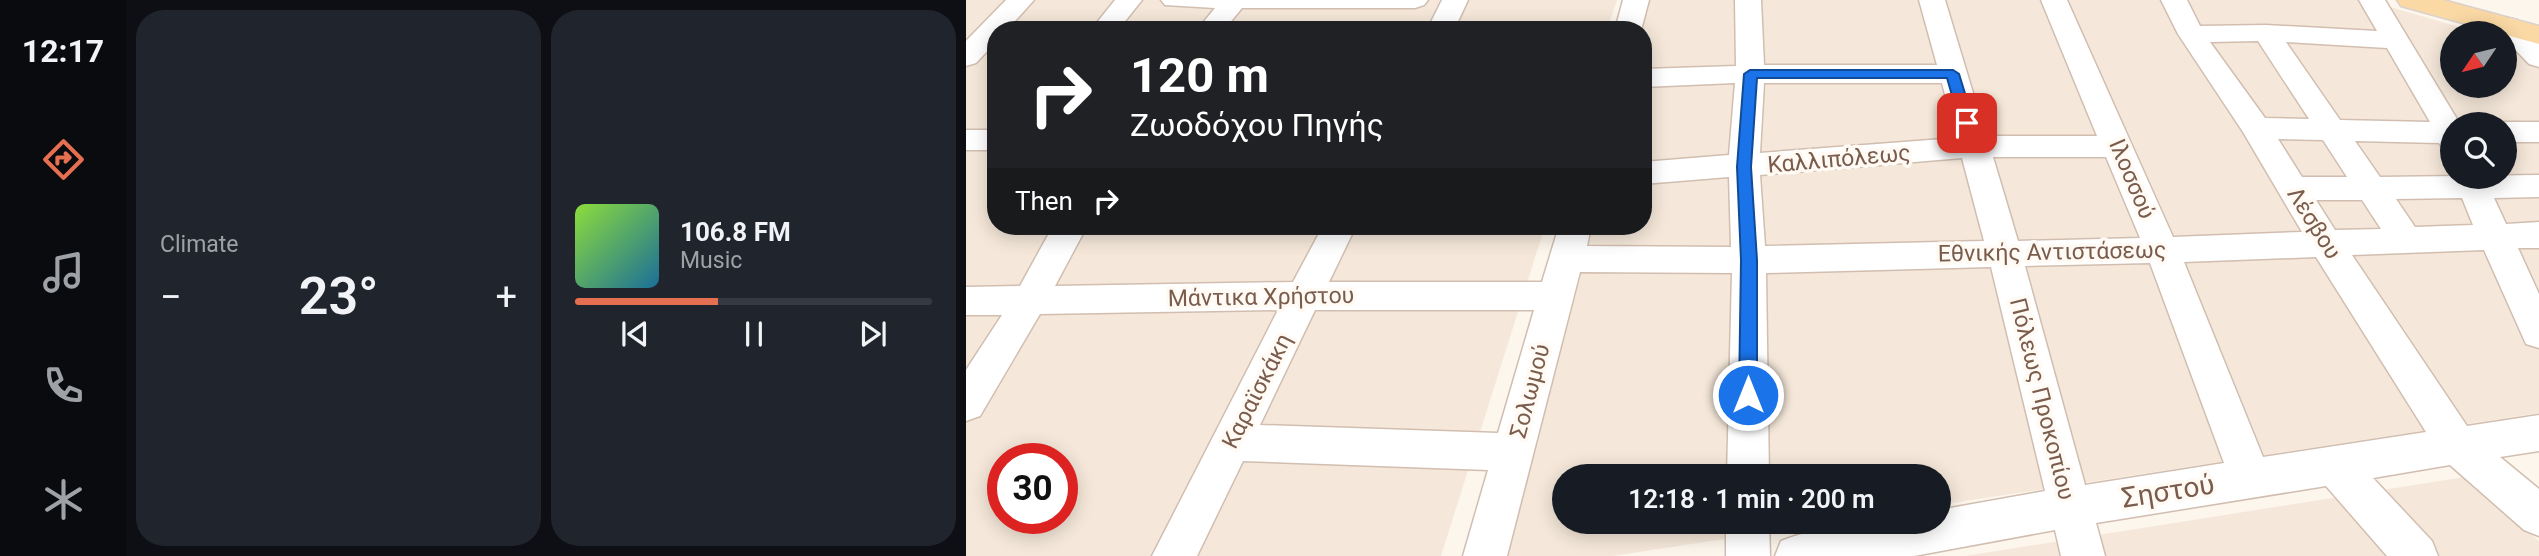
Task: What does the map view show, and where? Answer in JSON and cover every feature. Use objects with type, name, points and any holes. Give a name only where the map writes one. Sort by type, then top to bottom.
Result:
[{"type":"main road","points":[[2411,0],[2489,21]]},
{"type":"main road","points":[[2517,29],[2539,35]]},
{"type":"street","points":[[1001,21],[1021,0]]},
{"type":"street","points":[[1112,21],[1129,0]]},
{"type":"street","points":[[1174,0],[1235,0],[1334,7],[1415,0]]},
{"type":"street","points":[[1218,21],[1235,0]]},
{"type":"street","points":[[1444,21],[1455,0]]},
{"type":"street","points":[[1630,21],[1636,0]]},
{"type":"street","points":[[1748,0],[1750,74],[1744,167],[1749,260],[1748,464]]},
{"type":"street","name":"Πόλεως Προκοπίου","points":[[1931,0],[2004,251],[2083,556]]},
{"type":"street","name":"Ιλοσσού","points":[[2054,0],[2162,250],[2250,478]]},
{"type":"street","name":"Λέσβου","points":[[2174,0],[2192,34],[2256,128],[2326,243],[2457,446],[2539,516]]},
{"type":"street","points":[[2372,0],[2440,116]]},
{"type":"street","points":[[2192,34],[2266,33],[2395,40]]},
{"type":"street","points":[[2266,33],[2406,240]]},
{"type":"street","points":[[966,57],[987,35]]},
{"type":"street","points":[[2517,35],[2539,58]]},
{"type":"street","points":[[1652,78],[1750,74],[1953,74]]},
{"type":"street","points":[[2256,128],[2440,135]]},
{"type":"street","points":[[2517,132],[2539,132]]},
{"type":"street","points":[[966,140],[987,140]]},
{"type":"street","name":"Καλλιπόλεως","points":[[1652,172],[1974,148],[2119,146]]},
{"type":"street","points":[[2293,189],[2440,183]]},
{"type":"street","points":[[2517,185],[2539,186]]},
{"type":"street","points":[[2473,189],[2539,333]]},
{"type":"street","points":[[966,404],[1030,300],[1065,235]]},
{"type":"street","name":"Καραϊσκάκη","points":[[1174,556],[1335,235]]},
{"type":"street","name":"Εθνικής Αντιστάσεως","points":[[1570,243],[1749,260],[2004,251],[2162,250],[2539,235]]},
{"type":"street","name":"Σολωμού","points":[[1485,556],[1570,243]]},
{"type":"street","name":"Μάντικα Χρήστου","points":[[966,301],[1305,296],[1555,296]]},
{"type":"street","name":"Σηστού","points":[[1797,556],[2070,507],[2539,433]]},
{"type":"street","points":[[1231,442],[1513,452]]},
{"type":"street","points":[[2334,465],[2416,556]]},
{"type":"street","points":[[1748,534],[1748,556]]},
{"type":"shaded area","points":[[966,0],[1617,0],[1610,21],[987,21],[987,235],[1542,235],[1441,556],[966,556]]},
{"type":"shaded area","points":[[1646,0],[2366,0],[2440,21],[2440,98],[2517,98],[2517,45],[2539,51],[2539,413],[1951,503],[1951,464],[1552,464],[1552,534],[1757,534],[1613,556],[1501,556],[1585,235],[1652,235],[1652,21],[1640,21]]},
{"type":"shaded area","points":[[2465,477],[2539,541],[2539,556],[1965,556]]},
{"type":"route","points":[[1748,395],[1749,260],[1744,167],[1750,74],[1953,74],[1967,123]]}]
